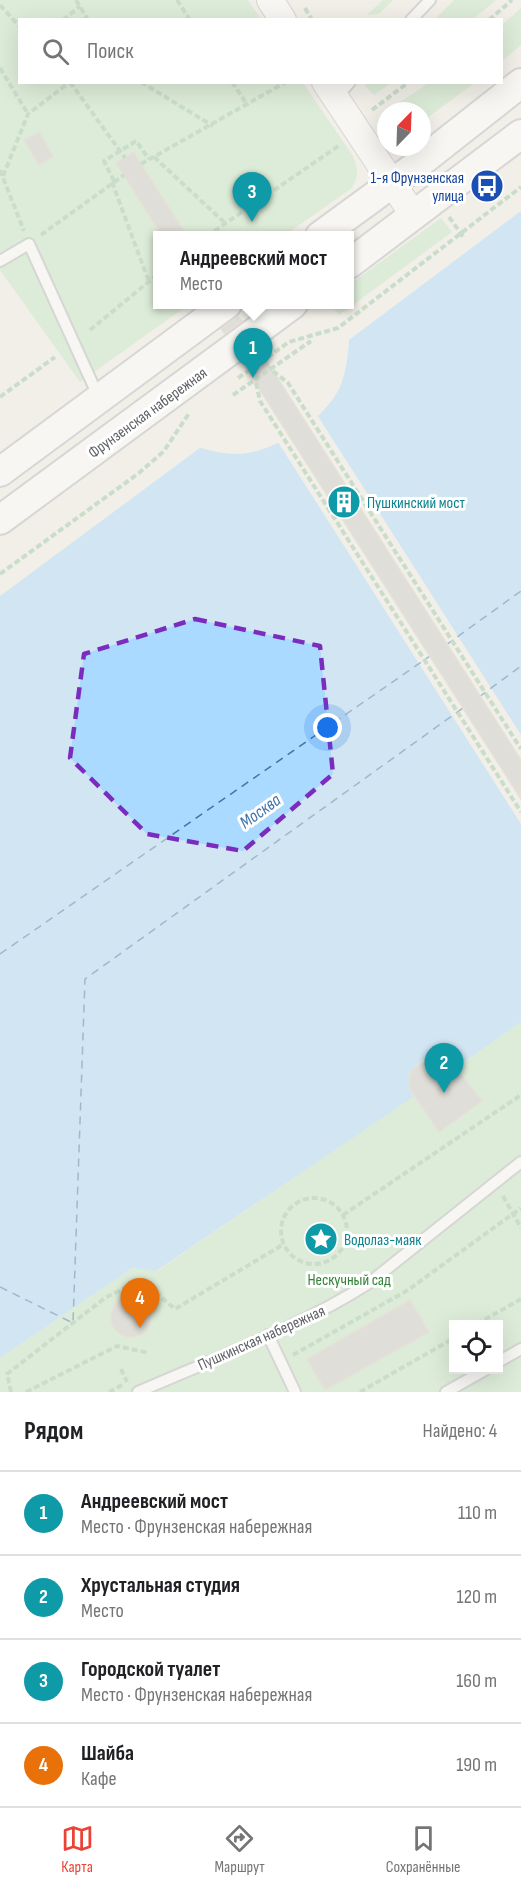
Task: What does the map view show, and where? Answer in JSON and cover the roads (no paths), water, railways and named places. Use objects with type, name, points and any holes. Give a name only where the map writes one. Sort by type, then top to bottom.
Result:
[{"type":"main road","points":[[327,231],[521,83]]},
{"type":"main road","points":[[354,260],[521,134]]},
{"type":"main road","points":[[0,471],[220,309]]},
{"type":"main road","name":"Фрунзенская набережная","points":[[0,520],[286,309]]},
{"type":"street","points":[[270,0],[282,18]]},
{"type":"street","points":[[337,88],[392,183],[414,216]]},
{"type":"lane","points":[[413,18],[430,0]]},
{"type":"lane","points":[[0,261],[29,244],[99,398]]},
{"type":"lane","name":"Пушкинская набережная","points":[[138,1392],[344,1299],[369,1283],[521,1162]]},
{"type":"lane","points":[[268,1335],[295,1392]]},
{"type":"lane","points":[[503,1359],[521,1349]]},
{"type":"lane","points":[[446,1392],[478,1374]]},
{"type":"water","name":"Москва","points":[[521,211],[521,1022],[458,1066],[443,1057],[423,1059],[408,1077],[413,1097],[156,1271],[132,1268],[0,1358],[0,596],[200,448],[237,454],[251,452],[281,442],[296,434],[321,413],[339,389],[346,365],[349,340]]},
{"type":"place","name":"1-я Фрунзенская улица","points":[[487,186]]},
{"type":"place","name":"Городской туалет","points":[[252,222]]},
{"type":"place","name":"Андреевский мост","points":[[253,378]]},
{"type":"place","name":"Пушкинский мост","points":[[344,502]]},
{"type":"place","name":"Хрустальная студия","points":[[444,1093]]},
{"type":"place","name":"Водолаз-маяк","points":[[321,1239]]},
{"type":"place","name":"Шайба","points":[[140,1328]]},
{"type":"park label","name":"Нескучный сад","points":[[349,1279]]}]
